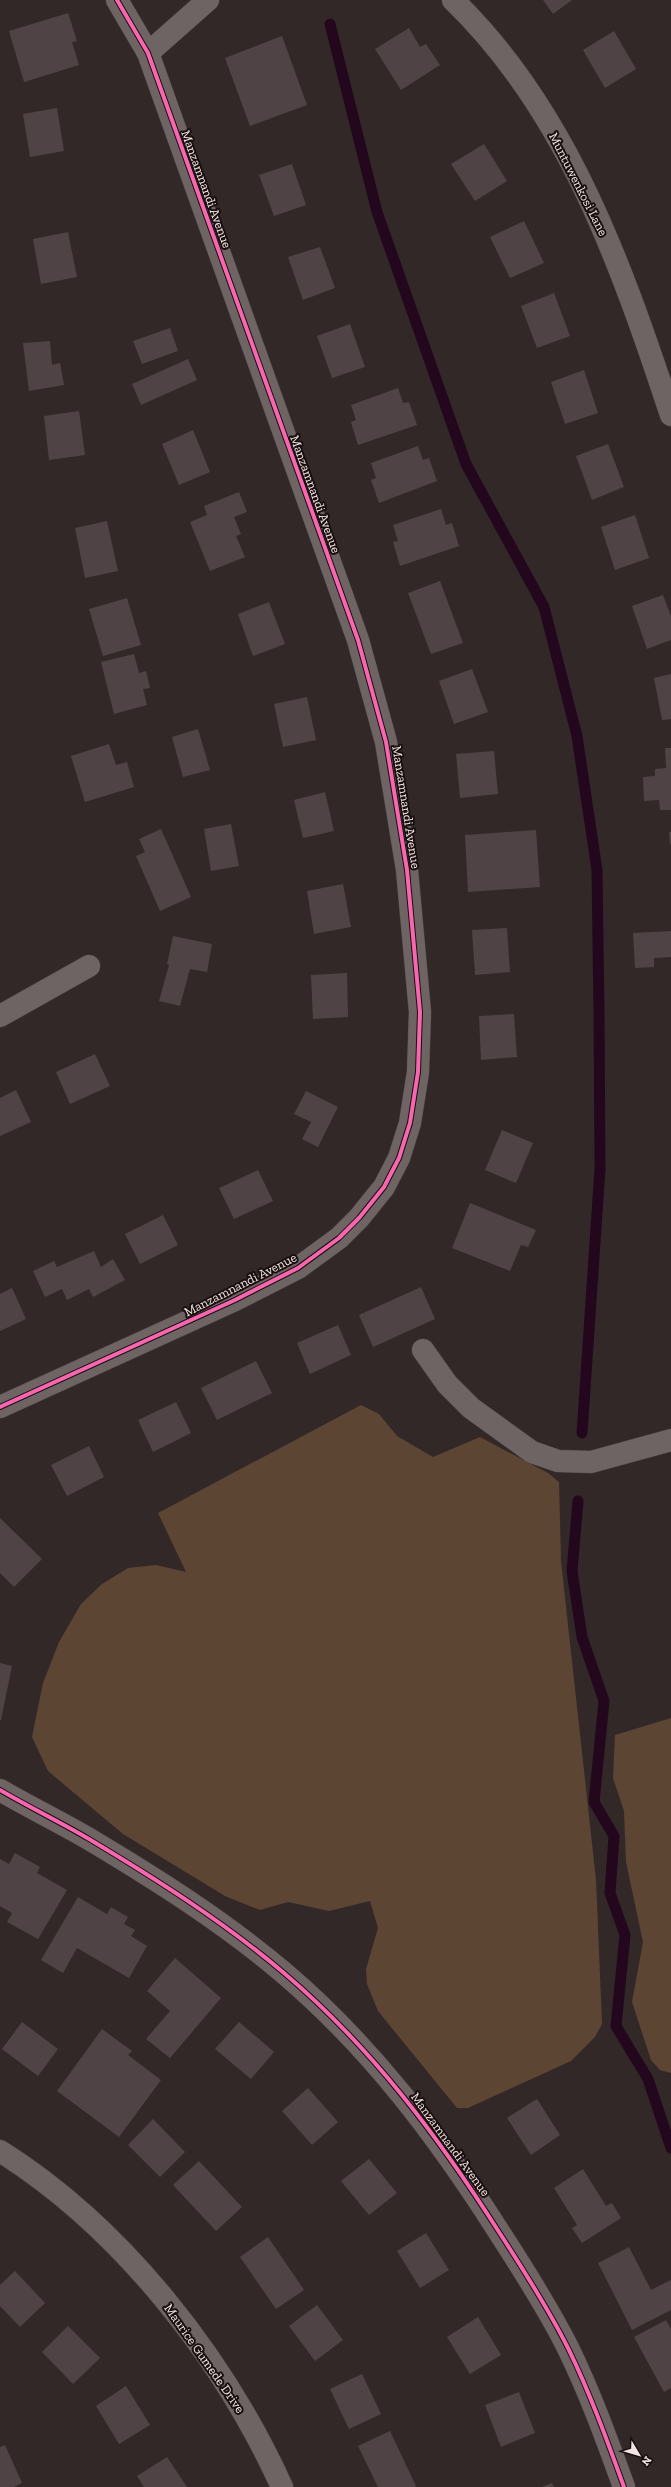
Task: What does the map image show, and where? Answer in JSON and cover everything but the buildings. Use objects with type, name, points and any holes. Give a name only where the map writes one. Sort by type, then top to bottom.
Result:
[{"type":"street","name":"Manzamnandi Avenue","points":[[0,1407],[235,1300],[298,1268],[339,1238],[359,1218],[384,1187],[399,1158],[410,1123],[418,1072],[420,1012],[407,870],[386,742],[358,640],[148,53],[116,0]]},
{"type":"street","points":[[148,53],[208,0]]},
{"type":"street","name":"Muntuwenkosi Lane","points":[[453,0],[514,67],[564,150],[602,224],[664,376],[671,415]]},
{"type":"street","points":[[0,1016],[89,966]]},
{"type":"street","points":[[423,1350],[447,1384],[471,1408],[532,1452],[558,1461],[591,1462],[671,1440]]},
{"type":"street","name":"Manzamnandi Avenue","points":[[0,1790],[88,1838],[200,1909],[283,1972],[346,2029],[407,2099],[461,2171],[515,2257],[568,2348],[606,2437],[624,2487]]},
{"type":"street","name":"Maurice Gumede Drive","points":[[0,2151],[71,2204],[122,2252],[178,2316],[237,2400],[282,2487]]},
{"type":"shaded area","points":[[361,1405],[379,1414],[397,1436],[433,1457],[480,1437],[548,1473],[559,1482],[561,1561],[596,1880],[602,2024],[595,2037],[571,2061],[468,2108],[457,2108],[378,2011],[367,1984],[366,1969],[378,1928],[370,1901],[329,1911],[288,1902],[260,1910],[225,1896],[123,1834],[48,1771],[32,1737],[43,1683],[59,1642],[81,1604],[102,1584],[128,1568],[156,1565],[186,1572],[158,1513]]},
{"type":"shaded area","points":[[671,1718],[671,2073],[660,2070],[651,2060],[632,2002],[643,1942],[626,1862],[624,1811],[613,1778],[615,1735]]},
{"type":"waterway","points":[[330,24],[377,212],[466,464],[544,607],[577,736],[597,870],[599,1013],[600,1169],[582,1433]]},
{"type":"waterway","points":[[578,1501],[572,1571],[582,1637],[604,1701],[594,1802],[614,1836],[610,1893],[625,1935],[616,2026],[648,2079],[671,2148]]},
{"type":"cycle path","points":[[0,1407],[235,1300],[298,1268],[339,1238],[359,1218],[384,1187],[399,1158],[410,1123],[418,1072],[420,1012],[407,870],[386,742],[358,640],[148,53],[117,0]]},
{"type":"cycle path","points":[[0,1790],[114,1854],[189,1902],[238,1936],[316,2001],[374,2062],[401,2094],[452,2161],[544,2303],[584,2382],[624,2487]]}]
